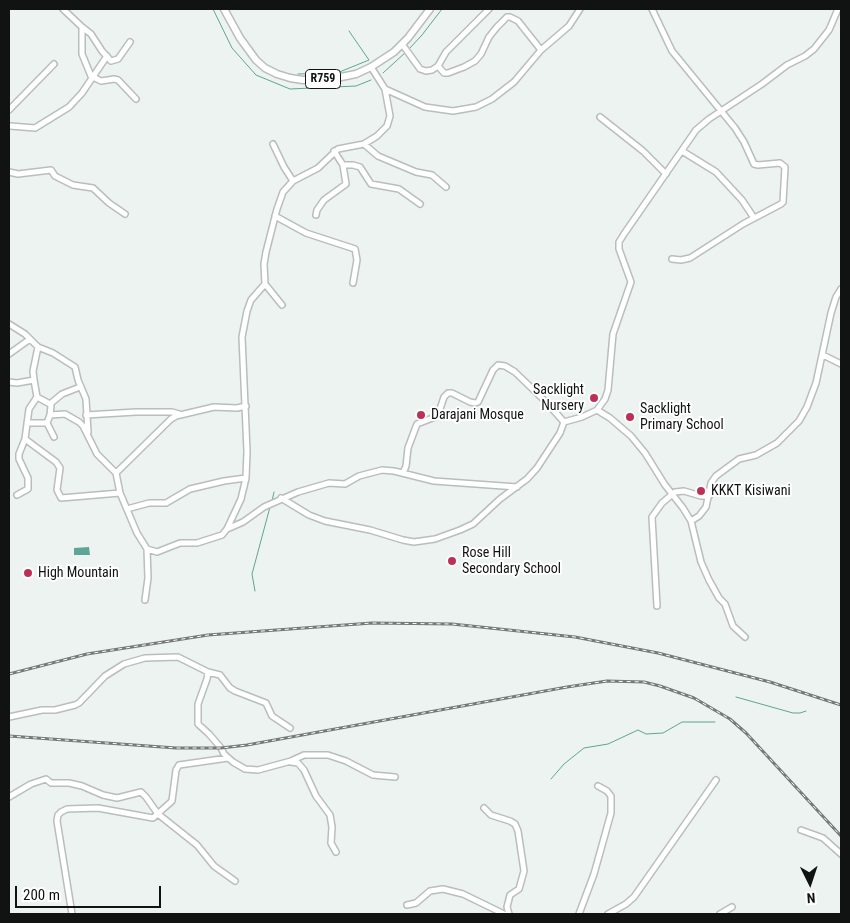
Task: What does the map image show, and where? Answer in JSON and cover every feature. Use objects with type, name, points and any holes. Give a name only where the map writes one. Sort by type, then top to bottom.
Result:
[{"type":"main road","name":"R759","points":[[224,9],[240,38],[256,60],[265,68],[277,74],[303,80],[336,78],[356,74],[372,67],[394,52],[430,9]]},
{"type":"street","points":[[63,9],[91,34],[111,61],[115,61],[130,42]]},
{"type":"street","points":[[402,44],[420,69],[429,71],[438,66],[446,52],[489,9]]},
{"type":"street","points":[[385,89],[425,108],[453,111],[476,107],[503,92],[514,82],[541,50],[569,26],[580,9]]},
{"type":"street","points":[[652,9],[672,51],[744,142],[755,165],[773,162],[780,163],[785,167],[783,202],[716,240],[690,258],[672,259]]},
{"type":"street","points":[[564,422],[597,410],[605,399],[608,390],[613,334],[631,282],[630,274],[619,249],[619,242],[696,130],[787,65],[814,49],[829,30],[838,9]]},
{"type":"street","points":[[438,66],[444,73],[448,73],[475,61],[481,54],[489,37],[506,18],[510,17],[518,21],[541,50]]},
{"type":"street","points":[[82,27],[82,54],[88,73],[93,78],[101,81],[118,80],[136,99]]},
{"type":"street","points":[[10,126],[33,128],[69,107],[82,93],[107,56]]},
{"type":"street","points":[[9,110],[54,64]]},
{"type":"street","points":[[282,305],[265,284],[264,264],[275,216],[283,192],[293,181],[318,168],[334,151],[344,147],[364,144],[377,136],[387,126],[390,116],[385,89],[372,67]]},
{"type":"street","points":[[600,117],[643,151],[666,174]]},
{"type":"street","points":[[273,144],[293,181]]},
{"type":"street","points":[[364,144],[378,156],[416,172],[432,175],[446,186]]},
{"type":"street","points":[[316,215],[324,200],[346,184],[343,165],[334,151]]},
{"type":"street","points":[[682,151],[716,172],[742,200],[754,218]]},
{"type":"street","points":[[343,165],[360,167],[371,184],[399,189],[420,204]]},
{"type":"street","points":[[9,172],[18,174],[51,170],[58,178],[72,185],[93,188],[109,204],[125,214]]},
{"type":"street","points":[[275,216],[306,233],[355,249],[357,260],[353,283]]},
{"type":"street","points":[[228,529],[241,499],[246,478],[246,406],[242,344],[244,324],[251,300],[265,284]]},
{"type":"street","points":[[690,521],[702,512],[709,496],[712,480],[732,462],[742,457],[756,455],[777,443],[798,422],[814,391],[831,313],[836,297],[841,289]]},
{"type":"street","points":[[9,324],[25,334],[38,347],[53,353],[75,367],[80,387],[86,399],[86,415],[90,438]]},
{"type":"street","points":[[9,354],[30,339]]},
{"type":"street","points":[[16,495],[28,489],[28,478],[19,454],[26,440],[29,409],[37,397],[34,366],[38,347]]},
{"type":"street","points":[[822,355],[841,364]]},
{"type":"street","points":[[402,473],[406,466],[407,452],[418,424],[437,415],[444,397],[448,393],[470,402],[478,402],[493,370],[498,365],[505,366],[515,372],[564,422]]},
{"type":"street","points":[[9,382],[17,383],[34,380]]},
{"type":"street","points":[[50,404],[62,394],[80,387]]},
{"type":"street","points":[[37,397],[50,404]]},
{"type":"street","points":[[50,404],[50,415],[47,423],[54,437]]},
{"type":"street","points":[[116,473],[171,419],[179,415],[214,407],[237,408],[246,406]]},
{"type":"street","points":[[597,410],[631,436],[683,508],[690,521],[701,562],[709,580],[718,598],[725,604],[733,626],[745,637]]},
{"type":"street","points":[[86,415],[172,412],[179,415]]},
{"type":"street","points":[[50,415],[61,414],[79,422],[100,457],[116,473],[120,493],[137,533],[147,549],[148,578],[145,600]]},
{"type":"street","points":[[281,498],[309,515],[325,521],[414,542],[435,539],[473,524],[500,499],[527,480],[560,433],[564,422]]},
{"type":"street","points":[[28,423],[47,423]]},
{"type":"street","points":[[26,440],[56,462],[60,468],[57,490],[61,498],[120,493]]},
{"type":"street","points":[[147,549],[157,552],[180,543],[204,541],[222,535],[228,529],[243,522],[281,498],[314,486],[329,483],[345,484],[359,476],[382,470],[434,480],[518,486]]},
{"type":"street","points":[[127,508],[148,503],[166,503],[190,489],[246,478]]},
{"type":"street","points":[[657,606],[656,561],[651,520],[658,507],[672,494],[684,492],[709,496]]},
{"type":"street","points":[[9,717],[75,705],[105,676],[124,664],[145,658],[178,657],[222,677],[230,688],[235,691],[268,704],[272,716],[290,728]]},
{"type":"street","points":[[208,672],[198,704],[198,724],[228,758],[249,770],[264,769],[304,755],[328,755],[346,761],[373,775],[395,777]]},
{"type":"street","points":[[72,914],[57,821],[58,815],[61,812],[67,809],[98,808],[150,818],[156,816],[174,798],[176,770],[179,765],[228,758]]},
{"type":"street","points":[[291,761],[298,764],[304,770],[316,796],[330,815],[332,827],[331,843],[336,852]]},
{"type":"street","points":[[9,797],[31,784],[46,779],[51,783],[69,783],[117,798],[141,792],[158,814],[197,845],[214,866],[234,881]]},
{"type":"street","points":[[608,914],[626,904],[637,893],[716,780]]},
{"type":"street","points":[[580,914],[594,874],[611,813],[611,796],[607,791],[598,786]]},
{"type":"street","points":[[484,808],[491,815],[515,824],[518,831],[524,872],[519,889],[510,895],[508,899],[509,914]]},
{"type":"street","points":[[801,830],[823,838],[841,854]]},
{"type":"street","points":[[407,905],[416,903],[430,891],[443,889],[463,894],[504,914]]},
{"type":"street","points":[[720,914],[732,906]]},
{"type":"shaded area","points":[[89,547],[90,555],[74,555],[74,548]]},
{"type":"waterway","points":[[213,9],[232,48],[256,75],[290,89],[356,86],[371,80]]},
{"type":"waterway","points":[[409,49],[442,9]]},
{"type":"waterway","points":[[298,74],[337,73],[369,60],[349,31]]},
{"type":"waterway","points":[[383,73],[406,52]]},
{"type":"waterway","points":[[272,501],[274,492]]},
{"type":"waterway","points":[[255,591],[252,574],[270,507]]},
{"type":"waterway","points":[[736,697],[793,713],[806,711]]},
{"type":"waterway","points":[[551,779],[564,764],[584,748],[608,744],[638,730],[646,734],[663,733],[682,722],[715,722]]},
{"type":"railway","points":[[9,674],[87,654],[208,635],[372,623],[452,624],[575,637],[658,653],[770,682],[841,705]]},
{"type":"railway","points":[[9,736],[176,748],[221,748],[247,745],[567,687],[607,681],[644,682],[694,698],[730,719],[746,733],[841,836]]},
{"type":"place","name":"Sacklight Nursery","points":[[594,398]]},
{"type":"place","name":"Darajani Mosque","points":[[421,415]]},
{"type":"place","name":"Sacklight Primary School","points":[[630,417]]},
{"type":"place","name":"KKKT Kisiwani","points":[[701,491]]},
{"type":"place","name":"Rose Hill Secondary School","points":[[452,561]]},
{"type":"place","name":"High Mountain","points":[[28,573]]}]
